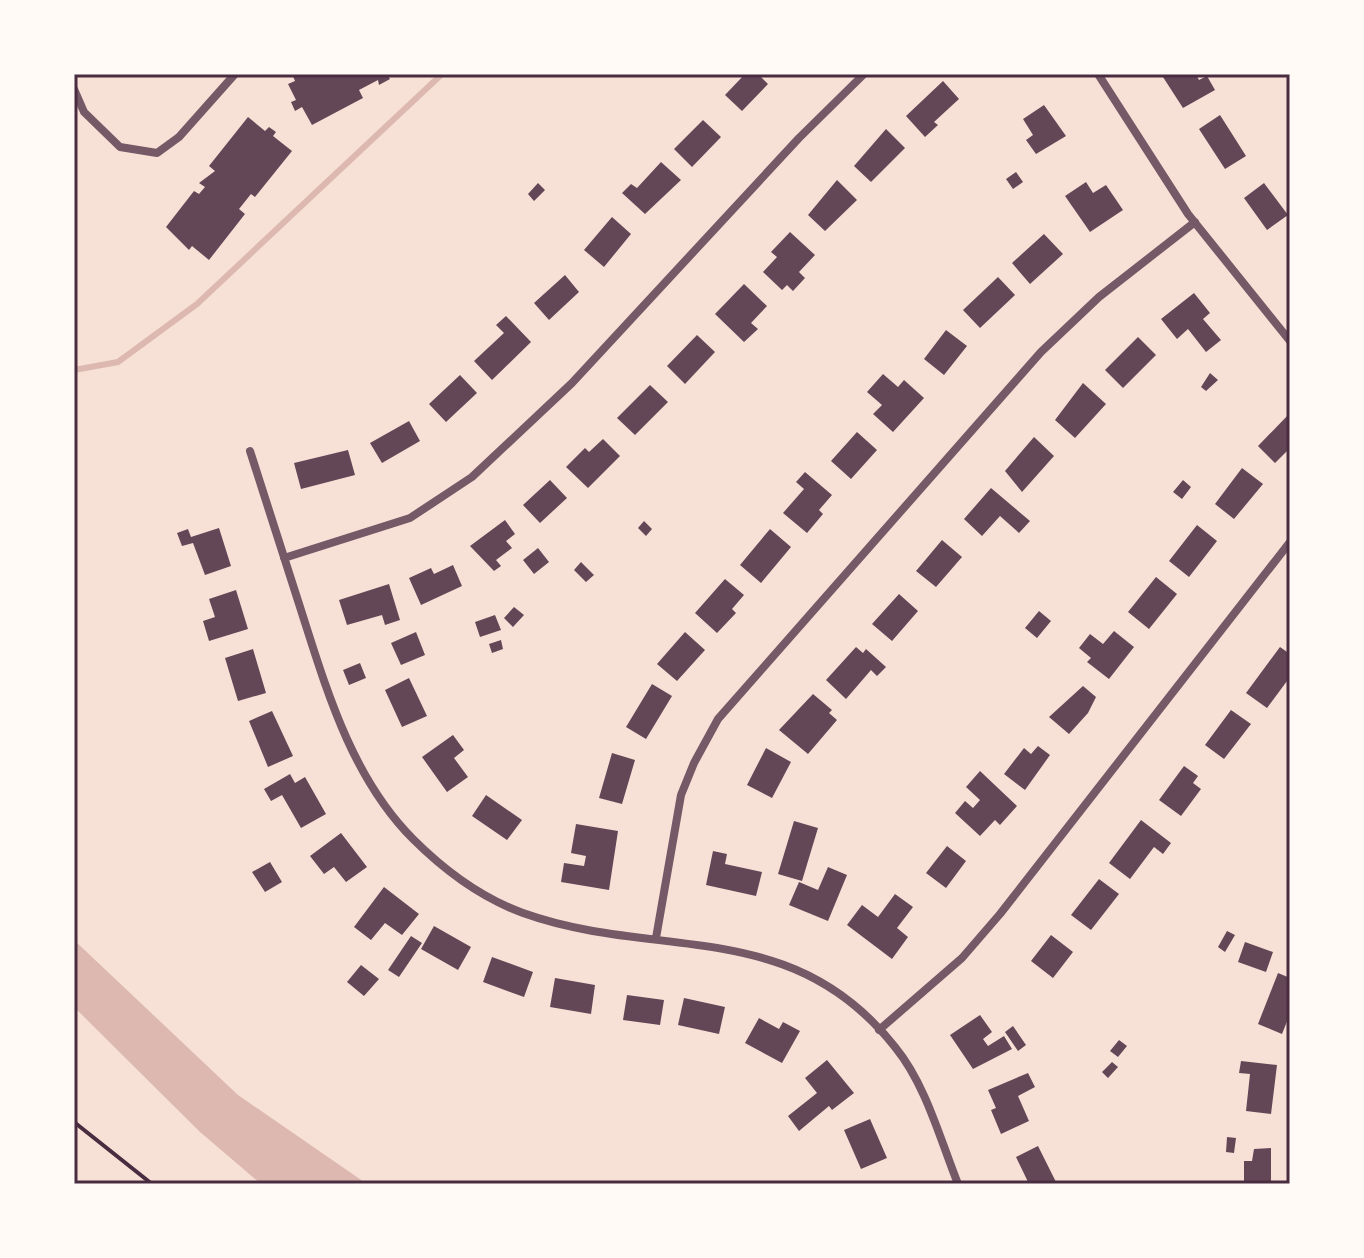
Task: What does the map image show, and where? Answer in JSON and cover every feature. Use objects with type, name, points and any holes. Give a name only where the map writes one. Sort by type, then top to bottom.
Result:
[{"type":"street","points":[[74,89],[84,112],[120,147],[157,153],[179,137],[235,74]]},
{"type":"street","points":[[284,558],[410,518],[472,477],[572,383],[799,138],[864,74]]},
{"type":"street","points":[[1098,74],[1195,222],[1290,341]]},
{"type":"street","points":[[656,938],[681,795],[718,719],[1041,352],[1099,297],[1195,222]]},
{"type":"street","points":[[250,451],[334,713],[376,792],[414,841],[459,878],[522,912],[559,923],[737,949],[776,960],[825,985],[879,1030],[905,1062],[923,1096],[958,1184]]},
{"type":"street","points":[[879,1030],[962,958],[1000,914],[1290,542]]},
{"type":"path","points":[[74,1122],[152,1184]]},
{"type":"shaded area","points":[[74,940],[238,1095],[367,1184],[261,1184],[200,1132],[74,1007]]},
{"type":"building","points":[[292,74],[387,74],[390,79],[379,85],[378,80],[359,90],[363,98],[312,125],[302,107],[295,111],[291,102],[296,100],[288,84],[295,81]]},
{"type":"building","points":[[745,74],[758,74],[768,84],[742,111],[725,95]]},
{"type":"building","points":[[1161,74],[1196,74],[1199,80],[1207,76],[1215,90],[1183,108]]},
{"type":"building","points":[[943,81],[959,99],[934,122],[938,125],[925,137],[906,116]]},
{"type":"building","points":[[1044,105],[1066,136],[1036,154],[1026,140],[1033,135],[1023,119]]},
{"type":"building","points":[[1220,115],[1246,156],[1225,169],[1199,129]]},
{"type":"building","points":[[248,117],[265,131],[269,127],[276,132],[273,136],[292,151],[255,197],[251,194],[239,209],[245,214],[209,260],[192,246],[189,250],[166,227],[194,191],[199,194],[205,187],[199,183],[215,171],[209,166]]},
{"type":"building","points":[[703,120],[721,137],[692,167],[674,149]]},
{"type":"building","points":[[886,129],[905,148],[871,182],[854,166]]},
{"type":"building","points":[[661,162],[681,180],[645,214],[622,193],[631,184],[637,188]]},
{"type":"building","points":[[1016,172],[1023,182],[1013,189],[1006,179]]},
{"type":"building","points":[[837,180],[857,200],[825,231],[808,215]]},
{"type":"building","points":[[1086,182],[1093,193],[1106,185],[1123,210],[1090,232],[1065,196]]},
{"type":"building","points":[[538,183],[545,190],[534,201],[528,194]]},
{"type":"building","points":[[1264,183],[1288,215],[1267,230],[1244,198]]},
{"type":"building","points":[[612,217],[631,234],[604,267],[584,250]]},
{"type":"building","points":[[790,232],[815,255],[799,272],[805,278],[793,291],[787,285],[782,290],[763,272],[777,257],[771,252]]},
{"type":"building","points":[[1044,234],[1063,254],[1030,284],[1012,263]]},
{"type":"building","points":[[565,275],[579,292],[549,320],[534,303]]},
{"type":"building","points":[[998,277],[1015,295],[980,328],[963,310]]},
{"type":"building","points":[[744,284],[767,306],[751,323],[758,329],[744,342],[715,314]]},
{"type":"building","points":[[1194,293],[1210,313],[1203,319],[1221,340],[1206,352],[1188,329],[1177,339],[1161,319]]},
{"type":"building","points":[[506,316],[531,342],[492,380],[474,361],[504,333],[496,325]]},
{"type":"building","points":[[946,330],[967,346],[944,375],[924,359]]},
{"type":"building","points":[[697,335],[715,352],[685,384],[667,366]]},
{"type":"building","points":[[1138,337],[1156,355],[1123,388],[1105,370]]},
{"type":"building","points":[[1210,373],[1218,380],[1206,391],[1201,387]]},
{"type":"building","points":[[883,374],[898,387],[904,380],[924,398],[893,432],[873,414],[882,405],[867,392]]},
{"type":"building","points":[[460,375],[477,393],[446,422],[429,404]]},
{"type":"building","points":[[1083,383],[1106,404],[1075,438],[1055,420]]},
{"type":"building","points":[[650,385],[668,402],[635,435],[617,418]]},
{"type":"building","points":[[1290,413],[1290,448],[1275,463],[1258,446]]},
{"type":"building","points":[[409,421],[420,441],[382,463],[370,443]]},
{"type":"building","points":[[857,432],[877,450],[851,479],[831,461]]},
{"type":"building","points":[[1034,437],[1054,456],[1022,492],[1005,471]]},
{"type":"building","points":[[603,439],[620,456],[588,488],[566,467],[585,448],[589,452]]},
{"type":"building","points":[[348,450],[355,475],[301,489],[294,463]]},
{"type":"building","points":[[1242,468],[1263,484],[1234,519],[1215,504]]},
{"type":"building","points":[[805,472],[832,495],[819,510],[823,514],[807,533],[783,513],[804,489],[796,482]]},
{"type":"building","points":[[550,480],[567,498],[540,523],[523,505]]},
{"type":"building","points":[[1183,480],[1191,487],[1182,499],[1173,492]]},
{"type":"building","points":[[991,488],[1030,521],[1019,533],[1000,516],[982,536],[964,519]]},
{"type":"building","points":[[505,520],[515,534],[506,541],[512,548],[496,560],[501,566],[494,571],[470,546]]},
{"type":"building","points":[[644,521],[652,529],[646,536],[638,528]]},
{"type":"building","points":[[1197,525],[1217,541],[1189,577],[1169,561]]},
{"type":"building","points":[[219,528],[231,566],[205,575],[193,543],[182,546],[177,533],[188,529],[191,537]]},
{"type":"building","points":[[770,529],[791,547],[761,583],[740,565]]},
{"type":"building","points":[[942,540],[962,557],[936,587],[916,571]]},
{"type":"building","points":[[538,548],[549,562],[534,574],[523,560]]},
{"type":"building","points":[[581,562],[594,575],[586,582],[574,570]]},
{"type":"building","points":[[453,565],[462,586],[421,605],[409,578],[431,568],[434,574]]},
{"type":"building","points":[[1156,577],[1177,594],[1149,629],[1128,612]]},
{"type":"building","points":[[725,579],[744,595],[732,609],[736,613],[717,633],[695,613]]},
{"type":"building","points":[[389,584],[400,620],[385,625],[382,615],[347,625],[339,600]]},
{"type":"building","points":[[236,590],[248,629],[209,641],[203,621],[215,617],[209,599]]},
{"type":"building","points":[[899,594],[918,611],[892,641],[872,624]]},
{"type":"building","points":[[514,607],[524,615],[513,627],[504,618]]},
{"type":"building","points":[[1039,611],[1051,621],[1037,638],[1025,628]]},
{"type":"building","points":[[495,615],[501,630],[480,637],[475,622]]},
{"type":"building","points":[[1114,631],[1134,647],[1109,679],[1087,662],[1091,658],[1079,648],[1090,634],[1103,644]]},
{"type":"building","points":[[416,632],[425,655],[401,665],[391,643]]},
{"type":"building","points":[[685,632],[705,650],[677,681],[657,664]]},
{"type":"building","points":[[501,640],[503,649],[492,653],[489,644]]},
{"type":"building","points":[[856,647],[863,653],[866,649],[886,667],[877,676],[871,670],[846,699],[826,680]]},
{"type":"building","points":[[1280,647],[1290,654],[1290,677],[1267,708],[1246,693]]},
{"type":"building","points":[[253,649],[266,693],[238,701],[225,658]]},
{"type":"building","points":[[360,663],[366,678],[349,685],[343,670]]},
{"type":"building","points":[[409,678],[427,716],[402,727],[385,690]]},
{"type":"building","points":[[652,684],[672,696],[646,739],[626,727]]},
{"type":"building","points":[[1083,686],[1096,697],[1088,713],[1069,734],[1049,717]]},
{"type":"building","points":[[813,694],[832,710],[829,713],[837,720],[808,754],[779,730]]},
{"type":"building","points":[[1231,710],[1251,724],[1224,759],[1205,745]]},
{"type":"building","points":[[272,711],[293,756],[268,767],[249,721]]},
{"type":"building","points":[[453,735],[464,750],[454,758],[468,777],[447,792],[422,757]]},
{"type":"building","points":[[1038,746],[1050,755],[1025,790],[1004,774],[1024,748],[1031,754]]},
{"type":"building","points":[[766,748],[791,762],[772,798],[747,785]]},
{"type":"building","points":[[612,753],[635,760],[622,804],[599,798]]},
{"type":"building","points":[[1184,766],[1198,776],[1193,783],[1201,789],[1181,816],[1159,800]]},
{"type":"building","points":[[980,771],[1017,806],[1000,825],[995,820],[980,836],[955,813],[965,801],[973,808],[980,800],[966,787]]},
{"type":"building","points":[[290,774],[295,783],[305,777],[326,814],[301,828],[282,795],[271,801],[264,789]]},
{"type":"building","points":[[486,795],[522,820],[507,840],[472,816]]},
{"type":"building","points":[[1141,820],[1171,843],[1163,854],[1154,847],[1130,879],[1109,863]]},
{"type":"building","points":[[794,821],[818,828],[802,881],[778,874]]},
{"type":"building","points":[[576,824],[618,831],[609,890],[561,882],[564,863],[584,866],[586,856],[571,853]]},
{"type":"building","points":[[341,833],[367,867],[346,882],[334,867],[324,874],[310,856]]},
{"type":"building","points":[[947,846],[966,861],[946,888],[926,873]]},
{"type":"building","points":[[713,851],[727,854],[725,864],[762,872],[756,896],[706,885]]},
{"type":"building","points":[[270,862],[282,882],[265,892],[252,872]]},
{"type":"building","points":[[828,867],[847,875],[828,921],[789,905],[799,882],[818,890]]},
{"type":"building","points":[[1099,879],[1119,894],[1091,930],[1071,915]]},
{"type":"building","points":[[384,887],[419,914],[402,935],[385,923],[371,940],[354,927]]},
{"type":"building","points":[[895,894],[913,907],[897,928],[908,937],[892,959],[847,925],[862,905],[878,917]]},
{"type":"building","points":[[434,926],[471,947],[458,970],[421,949]]},
{"type":"building","points":[[1227,931],[1235,935],[1225,952],[1218,947]]},
{"type":"building","points":[[1051,935],[1073,952],[1053,978],[1031,961]]},
{"type":"building","points":[[411,936],[422,943],[399,977],[388,970]]},
{"type":"building","points":[[1245,942],[1273,952],[1266,972],[1238,962]]},
{"type":"building","points":[[492,957],[533,972],[524,997],[483,982]]},
{"type":"building","points":[[361,965],[379,979],[364,996],[347,982]]},
{"type":"building","points":[[1278,973],[1290,978],[1290,1014],[1282,1034],[1258,1024]]},
{"type":"building","points":[[555,978],[595,985],[591,1014],[550,1007]]},
{"type":"building","points":[[627,995],[664,1000],[660,1025],[623,1020]]},
{"type":"building","points":[[684,998],[725,1007],[719,1034],[678,1025]]},
{"type":"building","points":[[980,1015],[992,1032],[983,1039],[988,1046],[1004,1036],[1012,1049],[973,1069],[950,1035]]},
{"type":"building","points":[[759,1018],[779,1029],[783,1022],[800,1031],[782,1063],[745,1043]]},
{"type":"building","points":[[1013,1026],[1026,1045],[1018,1051],[1005,1032]]},
{"type":"building","points":[[1119,1040],[1127,1046],[1118,1057],[1110,1051]]},
{"type":"building","points":[[827,1060],[854,1093],[832,1110],[829,1106],[799,1131],[788,1116],[817,1093],[805,1078]]},
{"type":"building","points":[[1241,1061],[1277,1065],[1271,1114],[1246,1111],[1250,1074],[1239,1073]]},
{"type":"building","points":[[1112,1062],[1118,1067],[1108,1078],[1102,1072]]},
{"type":"building","points":[[1028,1073],[1035,1087],[1018,1096],[1029,1121],[1001,1134],[991,1110],[996,1108],[988,1090]]},
{"type":"building","points":[[870,1119],[887,1158],[861,1169],[844,1130]]},
{"type":"building","points":[[1227,1137],[1236,1138],[1234,1153],[1226,1152]]},
{"type":"building","points":[[1038,1146],[1057,1184],[1029,1184],[1016,1157]]},
{"type":"building","points":[[1271,1148],[1271,1184],[1244,1184],[1244,1161],[1252,1161],[1254,1149]]},
{"type":"waterway","points":[[74,370],[118,362],[197,304],[442,74]]}]
